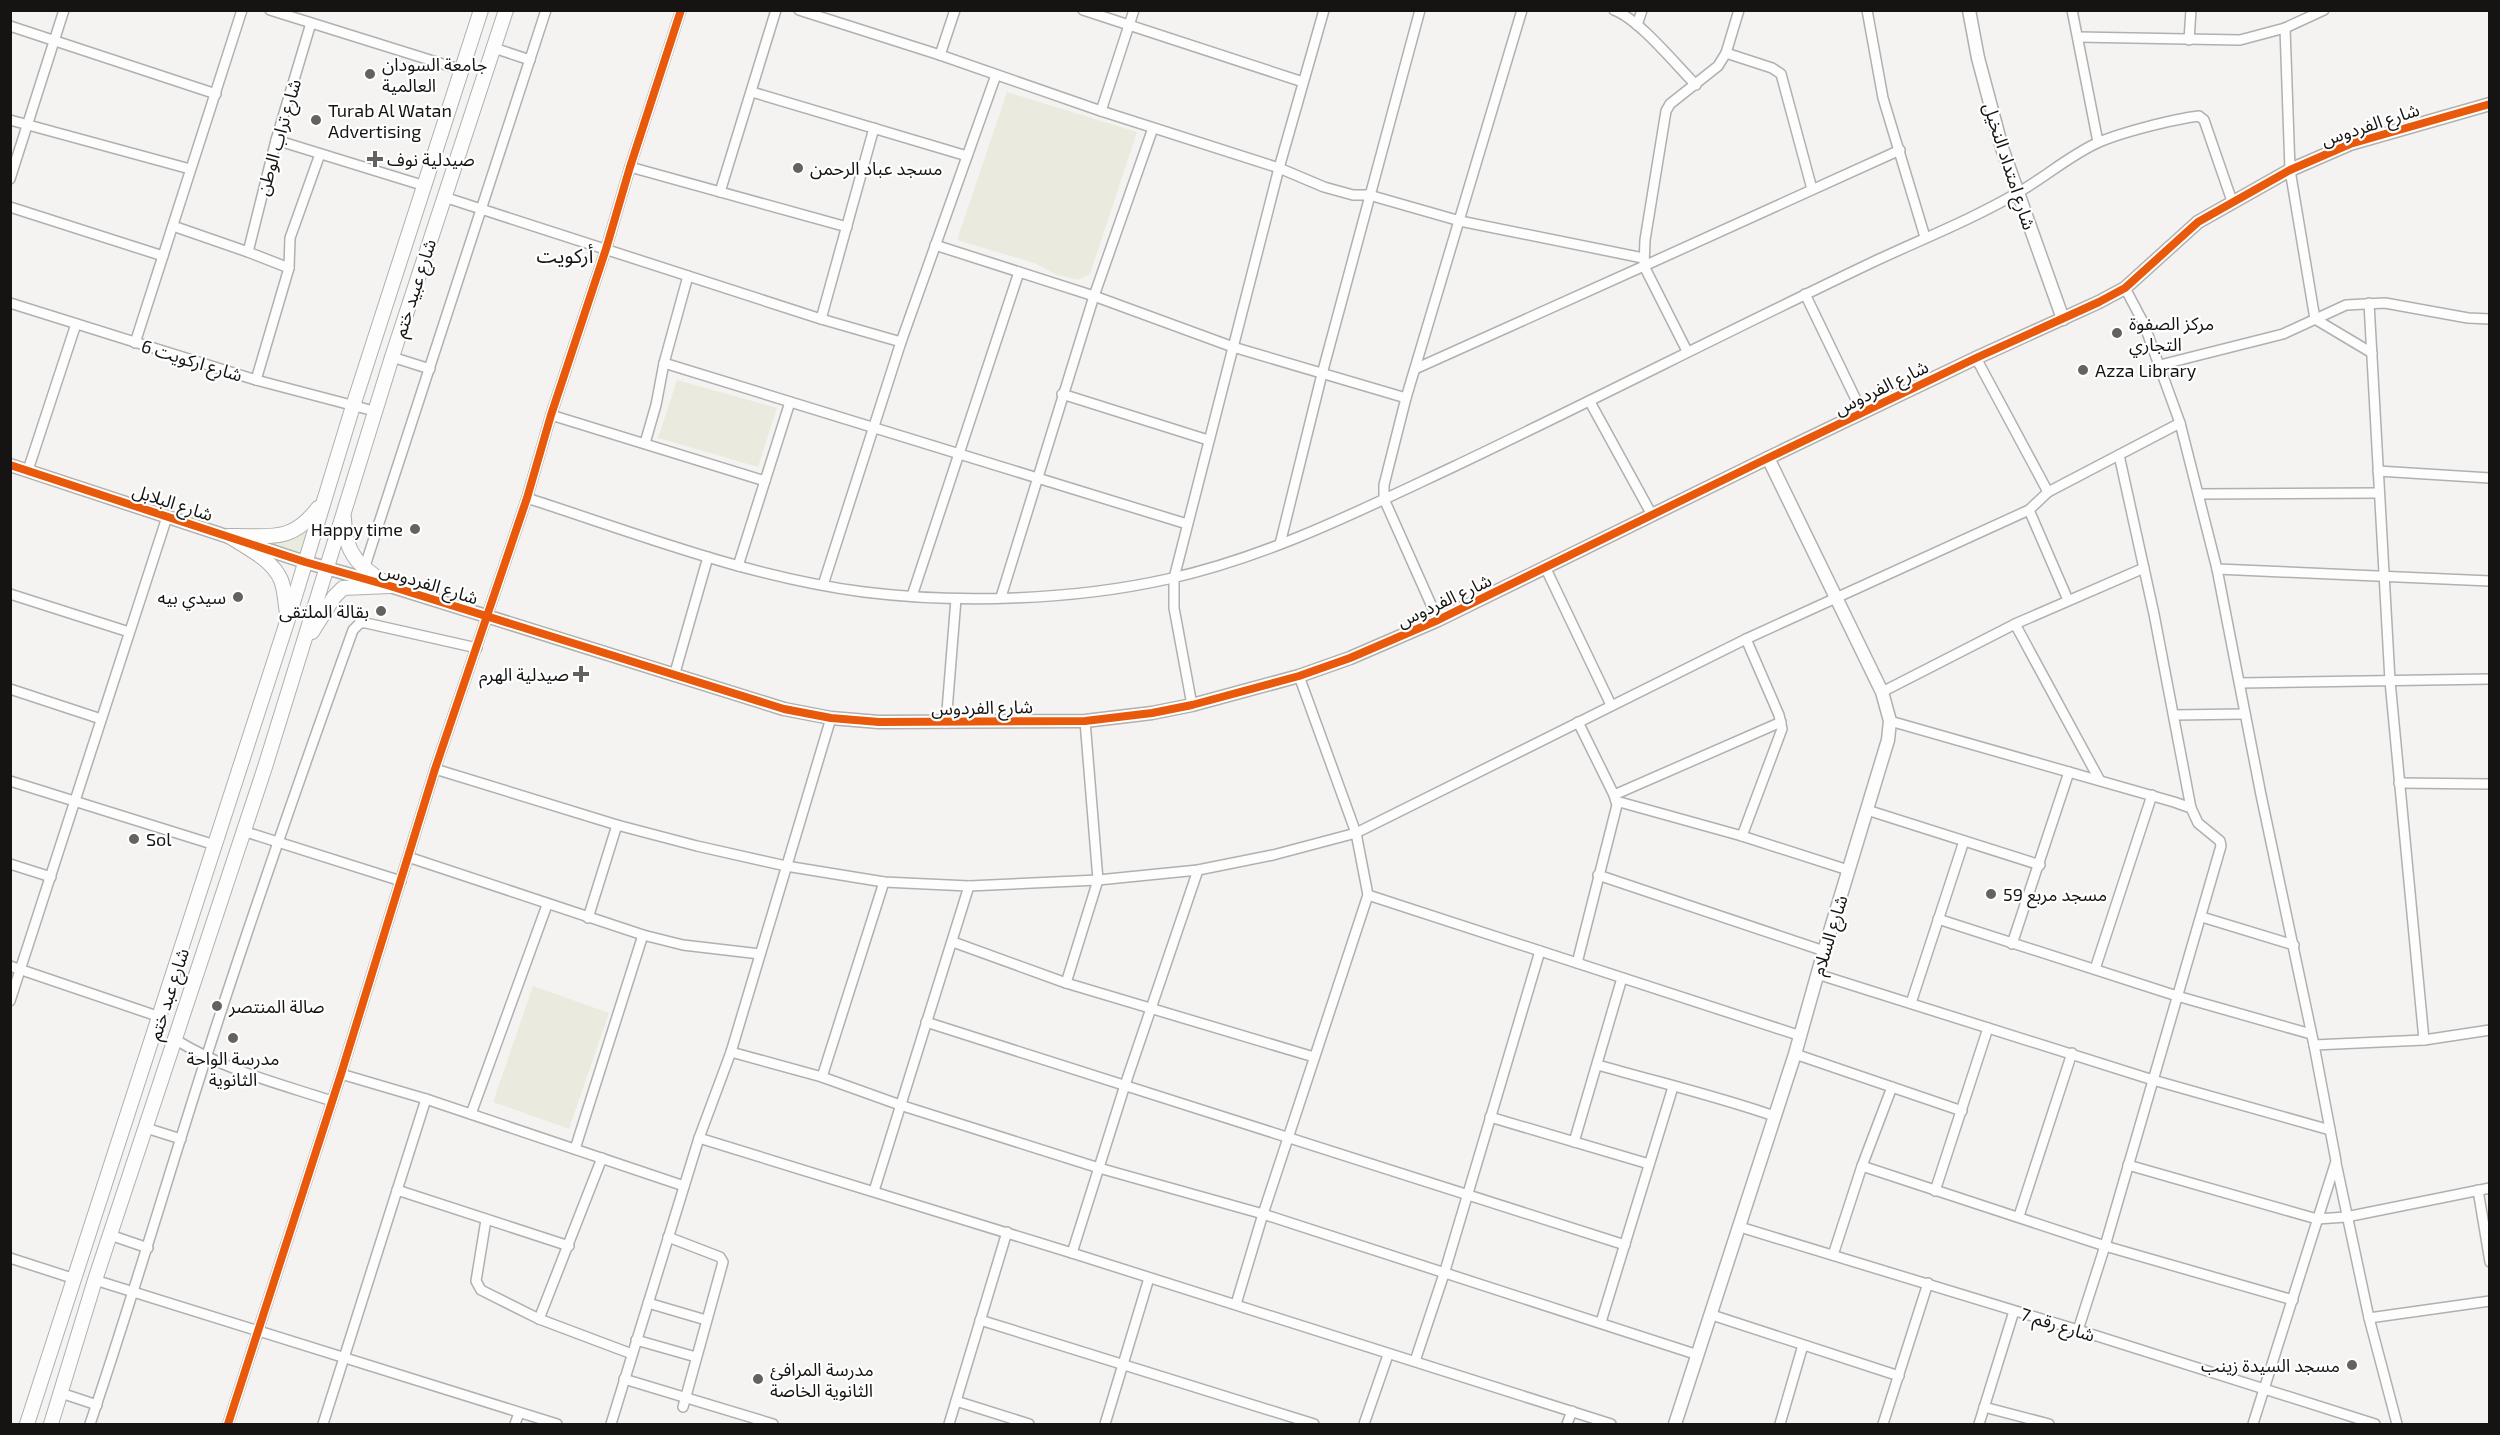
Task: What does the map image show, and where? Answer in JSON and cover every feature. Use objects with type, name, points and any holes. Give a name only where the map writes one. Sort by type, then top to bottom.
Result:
[{"type":"main road","name":"شارع عبيد ختم","points":[[305,562],[353,406],[482,10]]},
{"type":"main road","name":"شارع عبيد ختم","points":[[327,568],[374,411],[507,10]]},
{"type":"main road","points":[[229,536],[287,535],[310,519],[323,501]]},
{"type":"main road","points":[[344,508],[348,543],[356,561],[390,586]]},
{"type":"main road","points":[[229,536],[269,563],[276,571],[281,580],[288,619]]},
{"type":"main road","name":"شارع عبد ختم","points":[[27,1425],[305,562]]},
{"type":"main road","name":"شارع عبد ختم","points":[[51,1425],[95,1280],[176,1040],[327,568]]},
{"type":"main road","points":[[298,658],[321,617],[343,588],[390,586]]},
{"type":"street","points":[[10,179],[64,10]]},
{"type":"street","points":[[135,343],[242,10]]},
{"type":"street","points":[[270,10],[462,70]]},
{"type":"street","points":[[364,569],[546,10]]},
{"type":"street","points":[[228,1425],[333,1101],[435,769],[527,498],[551,415],[681,10]]},
{"type":"street","points":[[720,192],[776,10]]},
{"type":"street","points":[[799,10],[1279,168],[1324,187],[1353,195],[1369,195],[1460,221],[1644,262]]},
{"type":"street","points":[[940,55],[955,10]]},
{"type":"street","points":[[1083,10],[1303,82]]},
{"type":"street","points":[[1101,111],[1134,10]]},
{"type":"street","points":[[1192,705],[1174,608],[1174,578],[1279,168],[1324,10]]},
{"type":"street","points":[[1280,544],[1322,374],[1420,10]]},
{"type":"street","points":[[1438,620],[1384,499],[1387,469],[1406,398],[1522,10]]},
{"type":"street","points":[[1614,10],[1622,13],[1637,25],[1696,85]]},
{"type":"street","points":[[1637,25],[1642,10]]},
{"type":"street","points":[[1687,351],[1644,262],[1663,120],[1670,104],[1712,73],[1726,53],[1739,10]]},
{"type":"street","points":[[1867,10],[1883,98],[1925,237]]},
{"type":"street","name":"شارع امتداد النخيل","points":[[1969,10],[1988,99],[2017,194],[2063,319]]},
{"type":"street","points":[[2072,10],[2098,142]]},
{"type":"street","points":[[2189,40],[2191,10]]},
{"type":"street","points":[[2078,37],[2240,40],[2285,28],[2324,10]]},
{"type":"street","name":"شارع تراب الوطن","points":[[248,252],[276,140],[311,23]]},
{"type":"street","points":[[10,26],[216,94]]},
{"type":"street","points":[[2285,28],[2289,170],[2315,319],[2372,353]]},
{"type":"street","points":[[494,48],[530,60]]},
{"type":"street","points":[[1726,53],[1772,68],[1781,74],[1812,189]]},
{"type":"street","points":[[823,585],[901,342],[996,75]]},
{"type":"street","points":[[752,92],[967,156]]},
{"type":"street","name":"شارع الفردوس","points":[[327,568],[784,709],[831,718],[946,723],[1085,721],[1152,713],[1192,705],[1299,676],[1350,658],[1438,620],[1862,412],[2125,288],[2198,222],[2289,170],[2350,144],[2490,104]]},
{"type":"street","points":[[527,498],[738,566],[784,578],[865,592],[956,599],[1098,592],[1174,578],[1280,544],[1384,499],[1590,402],[1687,351],[1804,294],[2017,194],[2098,142],[2199,116],[2204,120],[2232,201]]},
{"type":"street","points":[[10,120],[190,169]]},
{"type":"street","points":[[821,319],[874,128]]},
{"type":"street","points":[[1001,597],[1062,394],[1153,128]]},
{"type":"street","points":[[276,140],[425,186]]},
{"type":"street","points":[[1415,369],[1644,262],[1900,150]]},
{"type":"street","points":[[256,380],[289,268],[290,238],[320,154]]},
{"type":"street","points":[[630,167],[848,227]]},
{"type":"street","points":[[444,197],[821,319],[901,342]]},
{"type":"street","points":[[10,207],[163,256]]},
{"type":"street","points":[[173,226],[289,268]]},
{"type":"street","points":[[935,245],[1094,296],[1233,347],[1406,398]]},
{"type":"street","points":[[912,596],[1019,272]]},
{"type":"street","points":[[645,443],[688,276]]},
{"type":"street","points":[[2125,288],[2144,324],[2180,423],[2217,569],[2314,1045],[2346,1217],[2397,1425]]},
{"type":"street","points":[[1804,294],[1862,412]]},
{"type":"street","name":"شارع اركويت 6","points":[[10,303],[256,380],[374,411]]},
{"type":"street","points":[[2369,303],[2390,681],[2424,1040]]},
{"type":"street","points":[[2160,364],[2283,334],[2346,305],[2385,303],[2468,318],[2490,319]]},
{"type":"street","points":[[28,470],[76,324]]},
{"type":"street","points":[[392,357],[430,369]]},
{"type":"street","points":[[1976,358],[2048,492]]},
{"type":"street","points":[[664,363],[1187,524]]},
{"type":"street","points":[[1062,394],[1208,440]]},
{"type":"street","points":[[738,566],[790,402]]},
{"type":"street","points":[[1590,402],[1652,515]]},
{"type":"street","points":[[551,415],[765,481]]},
{"type":"street","points":[[435,769],[616,825],[696,846],[786,866],[884,882],[969,886],[1098,880],[1198,870],[1272,855],[1356,833],[1746,639],[2029,510],[2048,492],[2180,423]]},
{"type":"street","points":[[2078,1330],[2202,917],[2221,843],[2218,838],[2198,823],[2184,784],[2174,715],[2119,455]]},
{"type":"street","name":"شارع السلام","points":[[1675,1425],[1801,1036],[1848,870],[1884,760],[1890,721],[1882,692],[1768,458]]},
{"type":"street","name":"شارع البلابل","points":[[10,465],[327,568]]},
{"type":"street","points":[[2378,471],[2490,478]]},
{"type":"street","points":[[2199,494],[2378,493]]},
{"type":"street","points":[[2029,510],[2068,600]]},
{"type":"street","points":[[10,1001],[166,517]]},
{"type":"street","points":[[674,676],[708,557]]},
{"type":"street","points":[[1882,692],[2015,624],[2144,568]]},
{"type":"street","points":[[1546,569],[1611,705]]},
{"type":"street","points":[[2217,569],[2490,581]]},
{"type":"street","points":[[10,594],[129,632]]},
{"type":"street","points":[[946,723],[956,599]]},
{"type":"street","points":[[90,1425],[148,1248],[206,1058],[277,843],[353,630],[360,623],[366,622],[477,648]]},
{"type":"street","points":[[2015,624],[2099,779]]},
{"type":"street","points":[[1742,837],[1780,738],[1781,722],[1746,639]]},
{"type":"street","points":[[1236,1304],[1288,1136],[1368,896],[1356,833],[1299,676]]},
{"type":"street","points":[[2240,683],[2490,679]]},
{"type":"street","points":[[10,689],[102,719]]},
{"type":"street","points":[[2174,715],[2245,714]]},
{"type":"street","points":[[611,1425],[699,1138],[731,1052],[831,718]]},
{"type":"street","points":[[1066,983],[1098,880],[1085,721]]},
{"type":"street","points":[[1890,721],[2099,779],[2191,808]]},
{"type":"street","points":[[1576,963],[1616,807],[1615,798],[1578,722]]},
{"type":"street","points":[[1615,798],[1781,722]]},
{"type":"street","points":[[2012,944],[2069,772]]},
{"type":"street","points":[[10,781],[215,845]]},
{"type":"street","points":[[2399,783],[2490,784]]},
{"type":"street","points":[[2095,969],[2151,795]]},
{"type":"street","points":[[1615,798],[1848,870]]},
{"type":"street","points":[[1867,810],[2040,865]]},
{"type":"street","points":[[588,918],[616,825]]},
{"type":"street","points":[[243,831],[401,881]]},
{"type":"street","points":[[1911,1004],[1964,841]]},
{"type":"street","points":[[408,857],[546,905],[643,935],[683,945],[760,954]]},
{"type":"street","points":[[10,864],[51,877]]},
{"type":"street","points":[[1072,1252],[1149,1010],[1198,870]]},
{"type":"street","points":[[1598,875],[1824,951]]},
{"type":"street","points":[[822,1077],[884,882]]},
{"type":"street","points":[[874,1191],[969,886]]},
{"type":"street","points":[[1368,896],[1801,1036]]},
{"type":"street","points":[[471,1114],[546,905]]},
{"type":"street","points":[[2202,917],[2294,945]]},
{"type":"street","points":[[1938,919],[2177,996],[2311,1034]]},
{"type":"street","points":[[575,1149],[643,935]]},
{"type":"street","points":[[953,942],[1149,1010],[1314,1057]]},
{"type":"street","points":[[1415,1361],[1444,1274],[1540,951]]},
{"type":"street","points":[[10,966],[160,1017]]},
{"type":"street","points":[[1817,974],[2153,1080],[2330,1130]]},
{"type":"street","points":[[1574,1142],[1623,978]]},
{"type":"street","points":[[926,1022],[1625,1245]]},
{"type":"street","points":[[1935,1191],[1988,1028]]},
{"type":"street","points":[[2314,1045],[2424,1040],[2490,1030]]},
{"type":"street","points":[[176,1040],[206,1058],[245,1074],[333,1101]]},
{"type":"street","points":[[731,1052],[822,1077],[900,1105],[1098,1168],[1263,1214],[1698,1355]]},
{"type":"street","points":[[2019,1216],[2072,1053]]},
{"type":"street","points":[[1795,1054],[1962,1111]]},
{"type":"street","points":[[1598,1065],[1727,1100],[1774,1116]]},
{"type":"street","points":[[341,1074],[426,1099],[684,1186]]},
{"type":"street","points":[[1601,1322],[1673,1087]]},
{"type":"street","points":[[1833,1255],[1862,1166],[1892,1087]]},
{"type":"street","points":[[323,1425],[426,1099]]},
{"type":"street","points":[[1490,1118],[1649,1164]]},
{"type":"street","points":[[146,1128],[181,1139]]},
{"type":"street","points":[[699,1138],[1072,1252],[1611,1425]]},
{"type":"street","points":[[539,1319],[602,1158]]},
{"type":"street","points":[[2253,1425],[2336,1161]]},
{"type":"street","points":[[2128,1165],[2318,1219],[2346,1217],[2490,1188]]},
{"type":"street","points":[[1862,1166],[2105,1245],[2293,1299]]},
{"type":"street","points":[[397,1190],[569,1246]]},
{"type":"street","points":[[2478,1190],[2490,1262]]},
{"type":"street","points":[[486,1220],[476,1281],[481,1290],[539,1319],[632,1354]]},
{"type":"street","name":"شارع رقم 7","points":[[1740,1227],[2265,1388],[2375,1425]]},
{"type":"street","points":[[949,1425],[1007,1232]]},
{"type":"street","points":[[110,1235],[148,1248]]},
{"type":"street","points":[[668,1238],[722,1259],[723,1262],[684,1402]]},
{"type":"street","points":[[10,1258],[75,1279]]},
{"type":"street","points":[[1106,1425],[1149,1278]]},
{"type":"street","points":[[95,1280],[345,1356],[557,1425]]},
{"type":"street","points":[[1883,1425],[1928,1283]]},
{"type":"street","points":[[2369,1318],[2490,1301]]},
{"type":"street","points":[[648,1303],[706,1320]]},
{"type":"street","points":[[1979,1425],[2014,1311]]},
{"type":"street","points":[[1712,1315],[1899,1376]]},
{"type":"street","points":[[980,1320],[1314,1425]]},
{"type":"street","points":[[636,1340],[696,1357]]},
{"type":"street","points":[[1784,1424],[1803,1345]]},
{"type":"street","points":[[1364,1425],[1388,1354]]},
{"type":"street","points":[[624,1379],[684,1402],[773,1425]]},
{"type":"street","points":[[61,1393],[97,1405]]},
{"type":"street","points":[[956,1401],[1029,1425]]},
{"type":"street","points":[[1984,1407],[2049,1425]]},
{"type":"street","points":[[1568,1425],[1572,1411]]},
{"type":"street","points":[[515,1425],[519,1413]]},
{"type":"shaded area","points":[[1007,92],[1137,132],[1090,274],[1078,280],[1057,275],[1034,263],[957,240]]},
{"type":"shaded area","points":[[677,380],[777,408],[758,467],[658,438]]},
{"type":"shaded area","points":[[311,527],[301,557],[253,542],[302,532]]},
{"type":"shaded area","points":[[533,986],[609,1013],[569,1129],[493,1102]]},
{"type":"cycle path","points":[[228,1424],[341,1074],[435,769],[527,498],[551,415],[681,10]]},
{"type":"cycle path","points":[[10,465],[305,562],[390,586],[784,709],[831,718],[879,722],[1085,721],[1152,713],[1192,705],[1299,676],[1350,658],[1438,620],[1768,458],[2099,302],[2125,288],[2198,222],[2290,170],[2350,144],[2490,104]]},
{"type":"place","name":"جامعة السودان العالمية","points":[[370,74]]},
{"type":"place","name":"Turab Al Watan Advertising","points":[[316,120]]},
{"type":"place","name":"صيدلية نوف","points":[[375,159]]},
{"type":"place","name":"مسجد عباد الرحمن","points":[[798,168]]},
{"type":"place","name":"مركز الصفوة التجاري","points":[[2117,333]]},
{"type":"place","name":"Azza Library","points":[[2083,370]]},
{"type":"place","name":"Happy time","points":[[415,529]]},
{"type":"place","name":"سيدي بيه","points":[[238,597]]},
{"type":"place","name":"بقالة الملتقى","points":[[381,611]]},
{"type":"place","name":"صيدلية الهرم","points":[[581,674]]},
{"type":"place","name":"Sol","points":[[134,839]]},
{"type":"place","name":"مسجد مربع 59","points":[[1991,894]]},
{"type":"place","name":"صالة المنتصر","points":[[217,1006]]},
{"type":"place","name":"مدرسة الواحة الثانوية","points":[[233,1038]]},
{"type":"place","name":"مسجد السيدة زينب","points":[[2352,1365]]},
{"type":"place","name":"مدرسة المرافئ الثانوية الخاصة","points":[[758,1379]]},
{"type":"district","name":"أركويت","points":[[565,255]]}]
